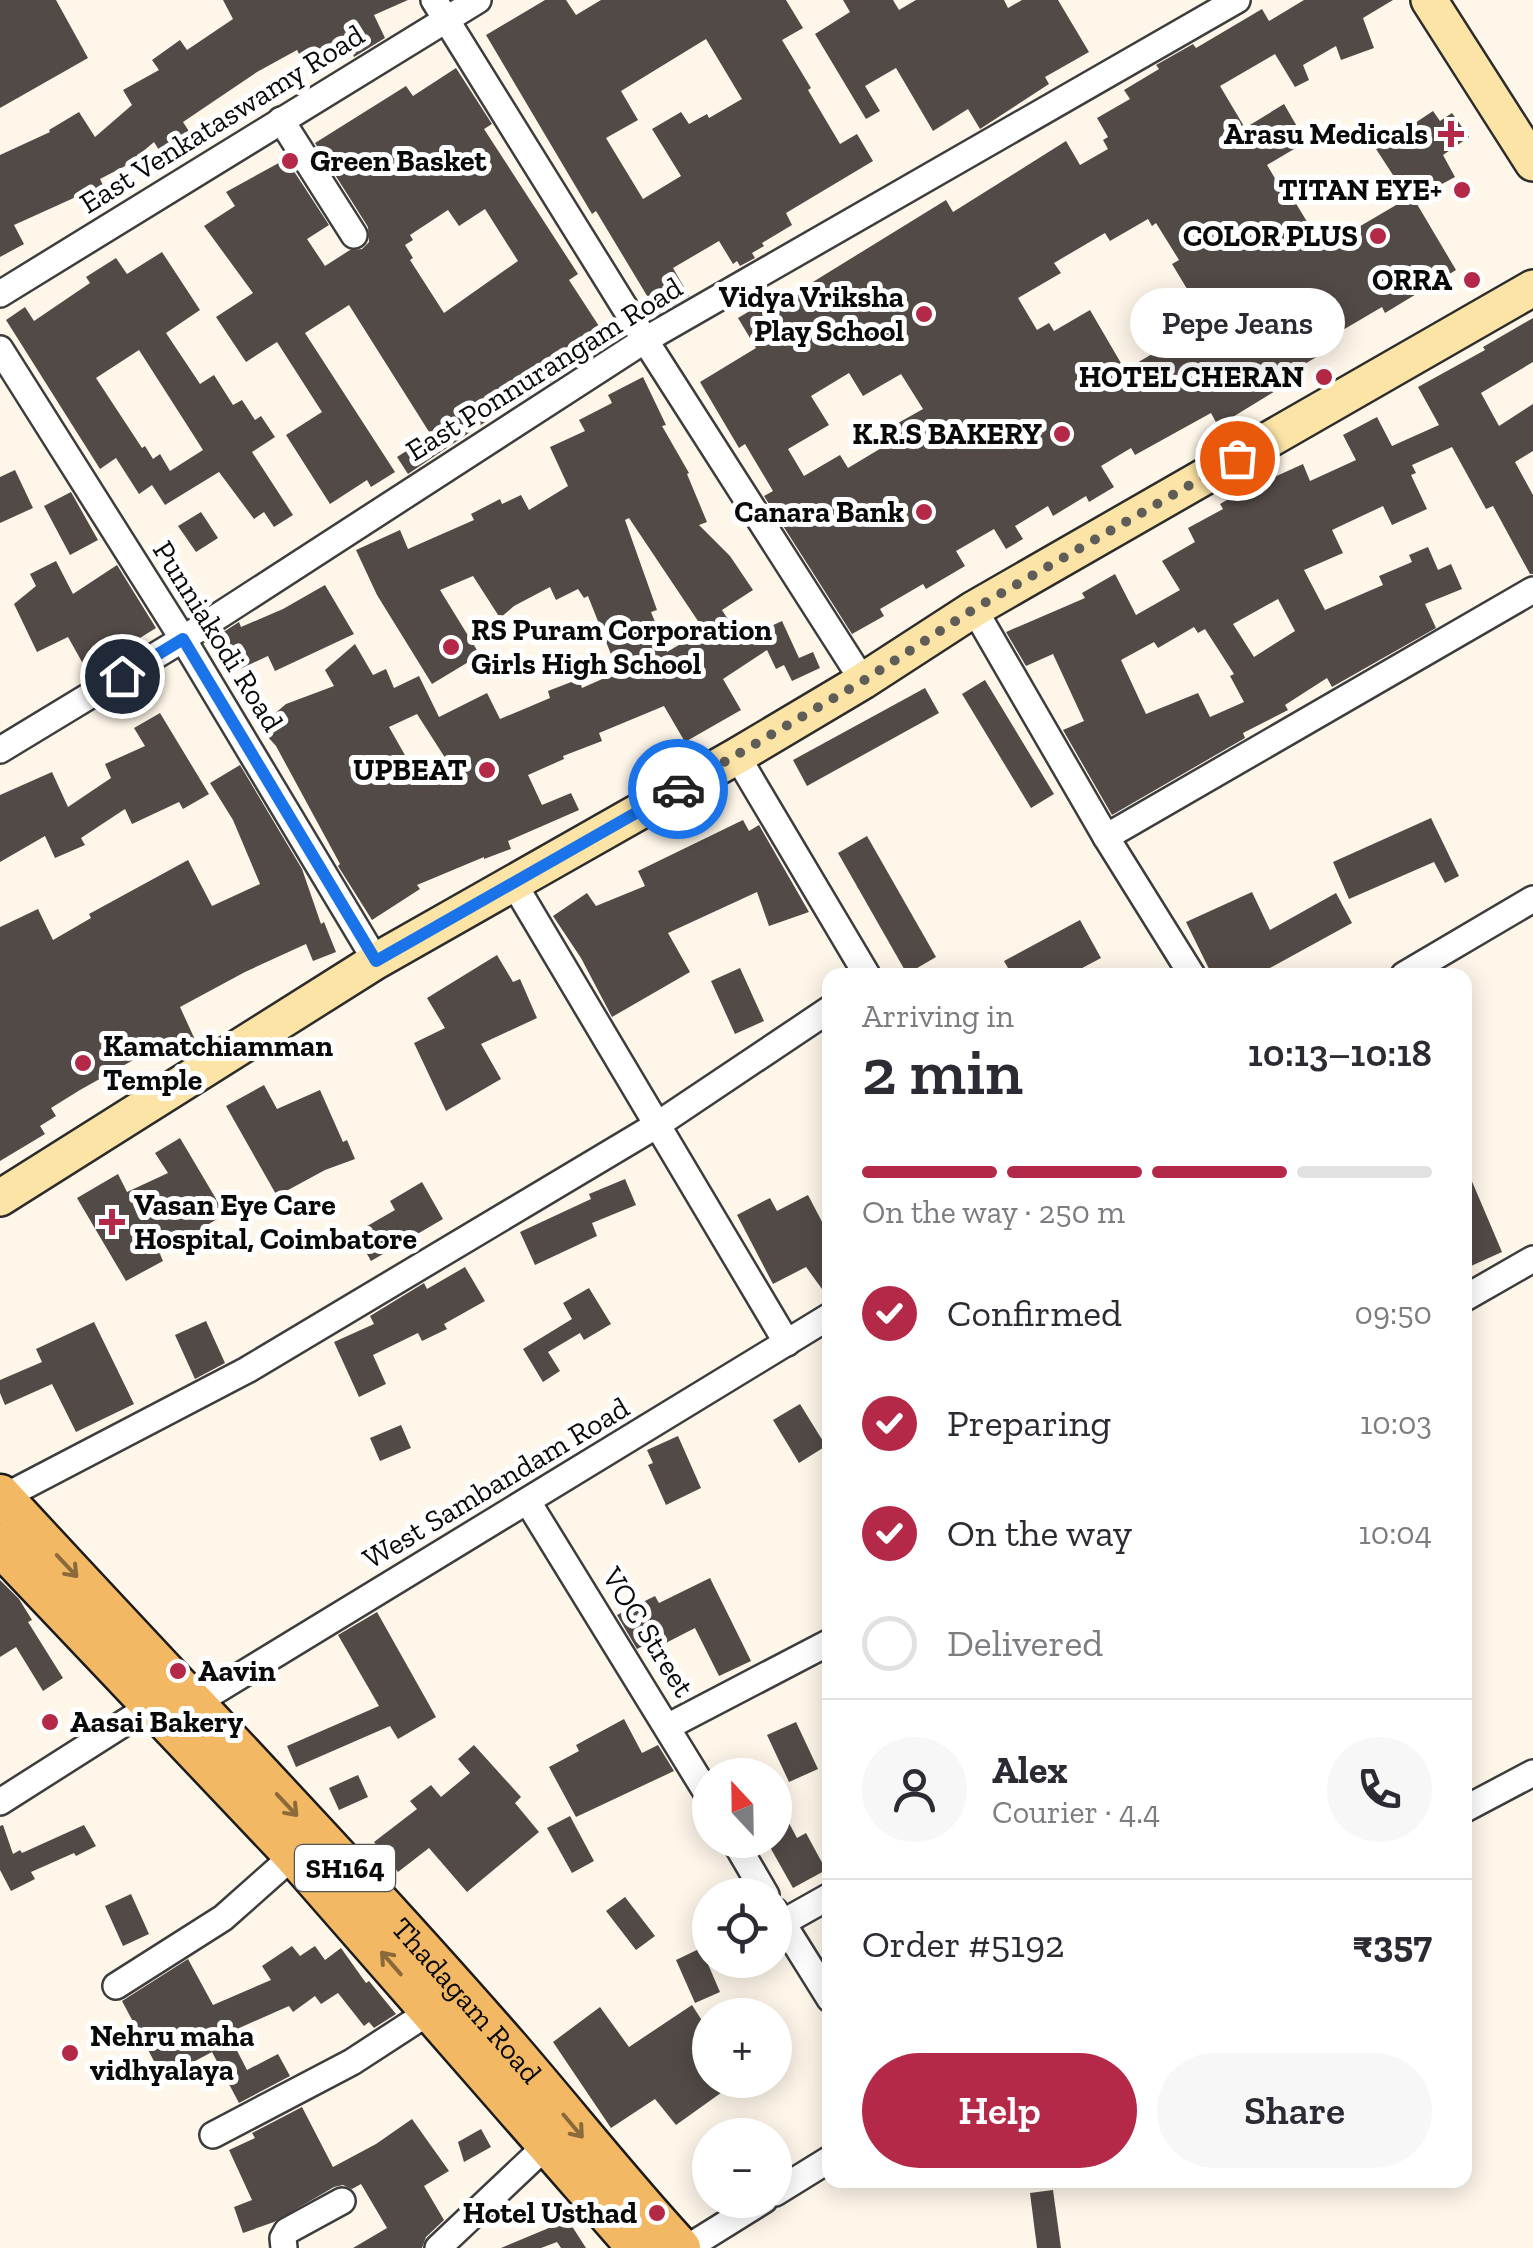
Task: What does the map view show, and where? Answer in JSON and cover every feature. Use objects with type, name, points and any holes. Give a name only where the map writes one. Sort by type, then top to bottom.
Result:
[{"type":"main road","points":[[1428,0],[1533,164]]},
{"type":"main road","points":[[0,1198],[376,961],[737,756],[974,609],[1533,288]]},
{"type":"main road","name":"Thadagam Road","points":[[1,1496],[496,2034],[627,2191],[684,2248]]},
{"type":"main road","name":"Thadagam Road","points":[[0,1545],[294,1855],[638,2248]]},
{"type":"street","name":"East Venkataswamy Road","points":[[0,294],[281,120],[439,10],[478,0]]},
{"type":"street","name":"East Ponnurangam Road","points":[[0,750],[183,639],[645,340],[1237,0]]},
{"type":"street","points":[[439,10],[863,681]]},
{"type":"street","points":[[281,120],[354,235]]},
{"type":"street","name":"Punniakodi Road","points":[[0,349],[183,639],[376,961]]},
{"type":"street","points":[[1106,837],[1533,590]]},
{"type":"street","points":[[974,609],[1106,837],[1188,968]]},
{"type":"street","points":[[737,756],[863,968]]},
{"type":"street","points":[[514,884],[786,1343]]},
{"type":"street","points":[[1416,968],[1533,899]]},
{"type":"street","points":[[1,1496],[246,1370],[657,1125],[822,1014]]},
{"type":"street","points":[[1472,1294],[1533,1259]]},
{"type":"street","name":"West Sambandam Road","points":[[194,1704],[822,1321]]},
{"type":"street","name":"VOC Street","points":[[528,1502],[692,1767]]},
{"type":"street","points":[[668,1726],[822,1646]]},
{"type":"street","points":[[0,1802],[151,1706],[194,1704]]},
{"type":"street","points":[[1472,1805],[1533,1773]]},
{"type":"street","points":[[116,1986],[223,1918],[294,1855]]},
{"type":"street","points":[[792,1911],[822,1899]]},
{"type":"street","points":[[792,1939],[822,1986]]},
{"type":"street","points":[[213,2135],[352,2062],[432,2010]]},
{"type":"street","points":[[438,2248],[548,2144]]},
{"type":"street","points":[[792,2182],[822,2164]]},
{"type":"street","points":[[284,2248],[282,2238],[287,2231],[342,2200]]},
{"type":"street","points":[[684,2248],[734,2218]]},
{"type":"building","points":[[0,0],[56,0],[88,58],[0,108]]},
{"type":"building","points":[[223,0],[408,0],[374,15],[385,38],[354,57],[346,38],[301,58],[297,50],[257,72],[183,122],[192,136],[162,155],[154,142],[127,165],[100,179],[103,185],[88,195],[87,192],[14,225],[24,244],[0,257],[0,155],[50,132],[79,112],[95,137],[132,105],[123,90],[159,70],[152,60],[180,40],[187,50],[233,19]]},
{"type":"building","points":[[545,0],[566,0],[576,15],[601,0],[786,0],[803,28],[782,40],[811,88],[808,90],[840,144],[857,134],[873,161],[786,213],[792,225],[762,243],[764,246],[752,253],[755,258],[740,266],[737,261],[733,264],[719,241],[673,268],[689,296],[658,314],[596,211],[592,214],[486,35]],"holes":[[[706,39],[742,99],[709,118],[707,114],[689,124],[681,112],[652,129],[681,176],[643,199],[606,138],[638,120],[621,91]]]},
{"type":"building","points":[[843,0],[893,0],[899,10],[916,0],[1004,0],[1008,8],[1022,0],[1058,0],[1089,52],[1045,77],[1049,84],[980,129],[968,109],[933,131],[896,68],[865,86],[880,111],[866,119],[815,34],[850,12]]},
{"type":"building","points":[[1304,0],[1393,0],[1363,18],[1374,48],[1341,60],[1336,46],[1303,65],[1309,80],[1295,87],[1275,54],[1220,86],[1245,128],[1284,104],[1306,142],[1267,165],[1285,195],[1289,192],[1323,248],[1408,198],[1376,149],[1433,111],[1440,121],[1452,113],[1469,137],[1443,155],[1455,177],[1414,199],[1456,270],[1385,313],[1382,307],[1319,344],[1325,352],[1286,375],[1290,382],[1218,426],[1211,413],[1135,455],[1131,448],[1101,466],[1114,487],[1089,502],[1086,496],[1053,516],[1048,506],[1015,526],[1023,539],[1006,549],[994,529],[956,551],[965,566],[880,609],[884,616],[852,634],[764,496],[773,491],[745,444],[739,448],[700,382],[756,348],[738,318],[780,297],[782,301],[946,200],[953,212],[1066,141],[1080,165],[1108,149],[1103,140],[1108,137],[1097,118],[1130,99],[1124,90],[1159,69],[1156,65],[1193,44],[1196,48],[1262,9],[1269,21]],"holes":[[[1148,219],[1152,226],[1156,223],[1179,260],[1172,264],[1204,317],[1125,370],[1090,310],[1054,331],[1049,323],[1037,330],[1018,298],[1061,273],[1054,263],[1105,233],[1110,241]],[[849,373],[863,396],[901,374],[923,409],[891,427],[898,438],[848,468],[840,455],[804,476],[788,449],[829,425],[811,396]]]},
{"type":"building","points":[[456,68],[492,124],[484,129],[578,274],[569,280],[610,343],[408,474],[397,457],[431,435],[349,305],[305,333],[395,472],[371,487],[367,480],[330,504],[286,435],[322,412],[277,342],[246,362],[216,317],[253,293],[204,226],[235,206],[226,192],[286,159],[329,225],[307,239],[325,266],[350,250],[362,249],[369,242],[368,227],[315,143],[406,86],[413,96]],"holes":[[[485,209],[518,261],[444,313],[410,260],[413,258],[405,245],[413,240],[410,235],[448,210],[459,226]]]},
{"type":"building","points":[[162,252],[200,310],[166,333],[200,384],[214,375],[233,405],[242,400],[255,420],[261,416],[275,437],[252,452],[293,515],[274,527],[264,512],[254,519],[219,472],[165,505],[152,485],[139,494],[116,458],[100,469],[6,320],[25,307],[34,321],[90,283],[86,277],[116,258],[127,274]],"holes":[[[139,350],[203,450],[170,471],[160,454],[153,459],[145,446],[142,448],[96,378]]]},
{"type":"building","points":[[1533,318],[1533,362],[1481,393],[1499,426],[1533,404],[1533,451],[1515,462],[1533,495],[1533,574],[1493,506],[1486,509],[1452,447],[1412,465],[1416,473],[1411,475],[1427,509],[1392,525],[1383,506],[1332,530],[1343,553],[1304,570],[1325,610],[1383,585],[1379,576],[1412,562],[1409,555],[1428,547],[1438,570],[1451,564],[1462,589],[1425,604],[1436,628],[1332,687],[1327,678],[1285,705],[1288,710],[1243,733],[1245,738],[1112,815],[1063,730],[1084,721],[1053,654],[1026,666],[1006,632],[1085,598],[1082,593],[1115,574],[1136,615],[1180,590],[1162,561],[1195,542],[1188,528],[1223,509],[1220,504],[1241,492],[1303,464],[1310,481],[1356,460],[1343,435],[1377,417],[1392,446],[1439,425],[1418,387],[1485,350],[1483,347]],"holes":[[[1278,599],[1295,631],[1254,657],[1233,624]],[[1194,627],[1198,633],[1205,629],[1234,674],[1230,676],[1244,702],[1210,717],[1198,693],[1146,714],[1121,660],[1154,642],[1158,648]]]},
{"type":"building","points":[[643,377],[666,425],[662,426],[689,473],[707,522],[699,525],[730,556],[753,590],[722,610],[741,640],[782,621],[799,658],[813,652],[820,668],[792,681],[784,665],[776,669],[767,650],[723,679],[741,710],[685,742],[664,706],[599,733],[602,741],[528,775],[542,805],[571,793],[579,810],[508,841],[511,849],[417,885],[420,889],[372,920],[338,866],[276,746],[259,727],[286,704],[334,686],[325,670],[355,644],[373,675],[386,669],[394,688],[419,676],[439,717],[487,693],[500,719],[550,698],[548,691],[579,679],[582,688],[618,672],[588,596],[584,598],[578,589],[556,600],[550,587],[500,618],[473,576],[440,590],[480,655],[432,684],[377,595],[356,550],[400,530],[408,549],[474,520],[471,514],[500,499],[502,504],[521,495],[529,510],[568,486],[550,447],[585,431],[579,420],[612,403],[608,395]],"holes":[[[629,518],[704,630],[667,652],[651,612],[657,610],[625,520]],[[417,714],[449,764],[418,778],[389,727]]]},
{"type":"building","points":[[15,470],[33,508],[0,523],[0,477]]},
{"type":"building","points":[[71,492],[98,540],[70,555],[44,506]]},
{"type":"building","points":[[201,512],[218,538],[196,552],[178,526]]},
{"type":"building","points":[[56,561],[73,594],[117,565],[156,628],[127,646],[122,638],[82,662],[68,637],[37,652],[14,604],[36,586],[30,574]]},
{"type":"building","points":[[325,585],[354,634],[275,671],[268,656],[227,675],[211,640],[239,622],[241,627],[283,609]]},
{"type":"building","points":[[985,680],[1054,794],[1031,808],[962,694]]},
{"type":"building","points":[[925,688],[939,713],[807,786],[793,760]]},
{"type":"building","points":[[160,713],[209,794],[183,809],[179,802],[132,824],[125,809],[81,838],[85,845],[55,858],[45,836],[0,862],[0,795],[52,772],[68,807],[111,778],[105,764],[145,746],[134,728]]},
{"type":"building","points":[[240,765],[302,869],[321,924],[324,922],[336,952],[313,961],[306,944],[180,1007],[197,1044],[166,1058],[160,1045],[80,1090],[51,1108],[56,1116],[40,1126],[45,1134],[0,1161],[0,927],[38,909],[53,940],[91,918],[89,914],[188,860],[212,906],[260,884],[233,820],[210,783]]},
{"type":"building","points":[[1431,818],[1459,876],[1445,883],[1434,862],[1349,899],[1333,862]]},
{"type":"building","points":[[743,820],[749,831],[759,825],[809,912],[769,926],[757,892],[668,933],[690,972],[612,1017],[553,916],[587,893],[596,906],[645,886],[638,871]]},
{"type":"building","points":[[867,836],[936,957],[917,968],[904,968],[838,853]]},
{"type":"building","points":[[1252,892],[1270,930],[1336,893],[1352,923],[1270,968],[1209,968],[1186,922]]},
{"type":"building","points":[[1080,920],[1101,958],[1082,968],[1008,968],[1004,961]]},
{"type":"building","points":[[497,955],[513,982],[520,979],[537,1018],[481,1044],[501,1079],[446,1111],[414,1043],[445,1028],[427,998]]},
{"type":"building","points":[[740,968],[764,1021],[735,1034],[711,981]]},
{"type":"building","points":[[264,1085],[277,1109],[320,1090],[343,1142],[347,1140],[355,1159],[277,1196],[226,1106]]},
{"type":"building","points":[[180,1138],[225,1214],[188,1237],[189,1241],[160,1254],[163,1261],[126,1281],[77,1198],[118,1174],[127,1192],[168,1173],[155,1153]]},
{"type":"building","points":[[625,1179],[636,1205],[592,1223],[597,1236],[535,1265],[520,1232]]},
{"type":"building","points":[[1472,1181],[1502,1252],[1472,1266]]},
{"type":"building","points":[[422,1182],[443,1219],[371,1261],[355,1233],[395,1210],[390,1201]]},
{"type":"building","points":[[808,1195],[822,1222],[822,1289],[806,1267],[773,1284],[737,1215],[770,1198],[777,1211]]},
{"type":"building","points":[[465,1267],[485,1301],[444,1324],[447,1329],[422,1341],[418,1333],[373,1355],[386,1384],[359,1397],[334,1342],[374,1324],[370,1316],[424,1283],[427,1289]]},
{"type":"building","points":[[589,1288],[611,1324],[584,1340],[580,1333],[548,1352],[560,1371],[543,1382],[523,1349],[572,1319],[563,1303]]},
{"type":"building","points":[[206,1321],[225,1363],[195,1379],[175,1335]]},
{"type":"building","points":[[94,1322],[134,1404],[76,1432],[52,1384],[5,1405],[0,1380],[42,1362],[36,1349]]},
{"type":"building","points":[[800,1404],[822,1440],[822,1449],[799,1463],[773,1420]]},
{"type":"building","points":[[401,1425],[411,1448],[380,1461],[370,1438]]},
{"type":"building","points":[[678,1436],[701,1488],[666,1505],[648,1465],[653,1463],[647,1450]]},
{"type":"building","points":[[710,1578],[751,1661],[719,1676],[695,1628],[658,1647],[655,1640],[637,1649],[617,1615],[655,1596],[659,1603]]},
{"type":"building","points":[[0,1580],[19,1599],[32,1620],[28,1622],[63,1678],[43,1691],[16,1647],[0,1657]]},
{"type":"building","points":[[377,1612],[436,1717],[398,1739],[390,1726],[296,1767],[287,1746],[379,1706],[338,1635]]},
{"type":"building","points":[[624,1719],[642,1753],[658,1745],[674,1771],[576,1817],[549,1767],[579,1751],[576,1745]]},
{"type":"building","points":[[796,1722],[818,1769],[792,1781],[792,1758],[778,1758],[767,1735]]},
{"type":"building","points":[[474,1745],[521,1797],[515,1803],[539,1832],[467,1892],[429,1848],[398,1872],[374,1842],[417,1809],[410,1801],[431,1785],[441,1797],[470,1773],[458,1759]]},
{"type":"building","points":[[358,1775],[368,1797],[339,1810],[329,1788]]},
{"type":"building","points":[[570,1816],[594,1861],[572,1873],[547,1828]]},
{"type":"building","points":[[3,1825],[13,1854],[84,1825],[96,1846],[31,1872],[35,1879],[11,1891],[0,1870]]},
{"type":"building","points":[[792,1829],[797,1838],[806,1833],[822,1863],[822,1872],[793,1888],[792,1878],[787,1878],[776,1858],[792,1858]]},
{"type":"building","points":[[131,1894],[149,1934],[123,1946],[105,1906]]},
{"type":"building","points":[[625,1897],[655,1936],[636,1950],[606,1911]]},
{"type":"building","points":[[292,1946],[300,1956],[315,1946],[325,1960],[341,1948],[366,1983],[369,1981],[396,2014],[374,2028],[369,2022],[364,2026],[338,1993],[321,2004],[315,1996],[293,2012],[289,2006],[228,2033],[247,2070],[278,2054],[290,2076],[239,2103],[212,2052],[163,2078],[122,2001],[188,1959],[213,2005],[271,1980],[262,1966]]},
{"type":"building","points":[[692,1952],[692,1978],[714,1978],[720,1992],[693,1998],[676,1960]]},
{"type":"building","points":[[692,2005],[692,2098],[714,2098],[676,2125],[655,2099],[611,2128],[553,2042],[600,2007],[629,2047]]},
{"type":"building","points":[[302,2107],[333,2167],[412,2119],[449,2171],[424,2186],[444,2220],[426,2237],[422,2248],[353,2248],[387,2228],[361,2184],[352,2189],[334,2187],[274,2222],[243,2233],[234,2207],[252,2200],[229,2150]]},
{"type":"building","points":[[481,2129],[491,2147],[464,2162],[458,2142]]},
{"type":"building","points":[[1053,2190],[1061,2248],[1037,2248],[1030,2193]]},
{"type":"building","points":[[568,2220],[586,2248],[561,2248],[557,2242],[541,2248],[501,2248]]},
{"type":"way so far","points":[[678,789],[863,681],[974,609],[1237,458]]},
{"type":"place","name":"Arasu Medicals","points":[[1451,134]]},
{"type":"place","name":"Green Basket","points":[[290,161]]},
{"type":"place","name":"TITAN EYE+","points":[[1462,190]]},
{"type":"place","name":"COLOR PLUS","points":[[1378,236]]},
{"type":"place","name":"ORRA","points":[[1472,280]]},
{"type":"place","name":"Vidya Vriksha Play School","points":[[924,314]]},
{"type":"place","name":"HOTEL CHERAN","points":[[1324,377]]},
{"type":"place","name":"K.R.S BAKERY","points":[[1062,434]]},
{"type":"place","name":"Pepe Jeans","points":[[1237,458]]},
{"type":"place","name":"Canara Bank","points":[[924,512]]},
{"type":"place","name":"RS Puram Corporation Girls High School","points":[[451,647]]},
{"type":"place","name":"UPBEAT","points":[[487,770]]},
{"type":"place","name":"Kamatchiamman Temple","points":[[83,1063]]},
{"type":"place","name":"Vasan Eye Care Hospital, Coimbatore","points":[[112,1222]]},
{"type":"place","name":"Aavin","points":[[178,1671]]},
{"type":"place","name":"Aasai Bakery","points":[[50,1722]]},
{"type":"place","name":"Nehru maha vidhyalaya","points":[[70,2053]]},
{"type":"place","name":"Hotel Usthad","points":[[657,2213]]},
{"type":"route","points":[[122,676],[183,639],[376,961],[678,789]]}]
